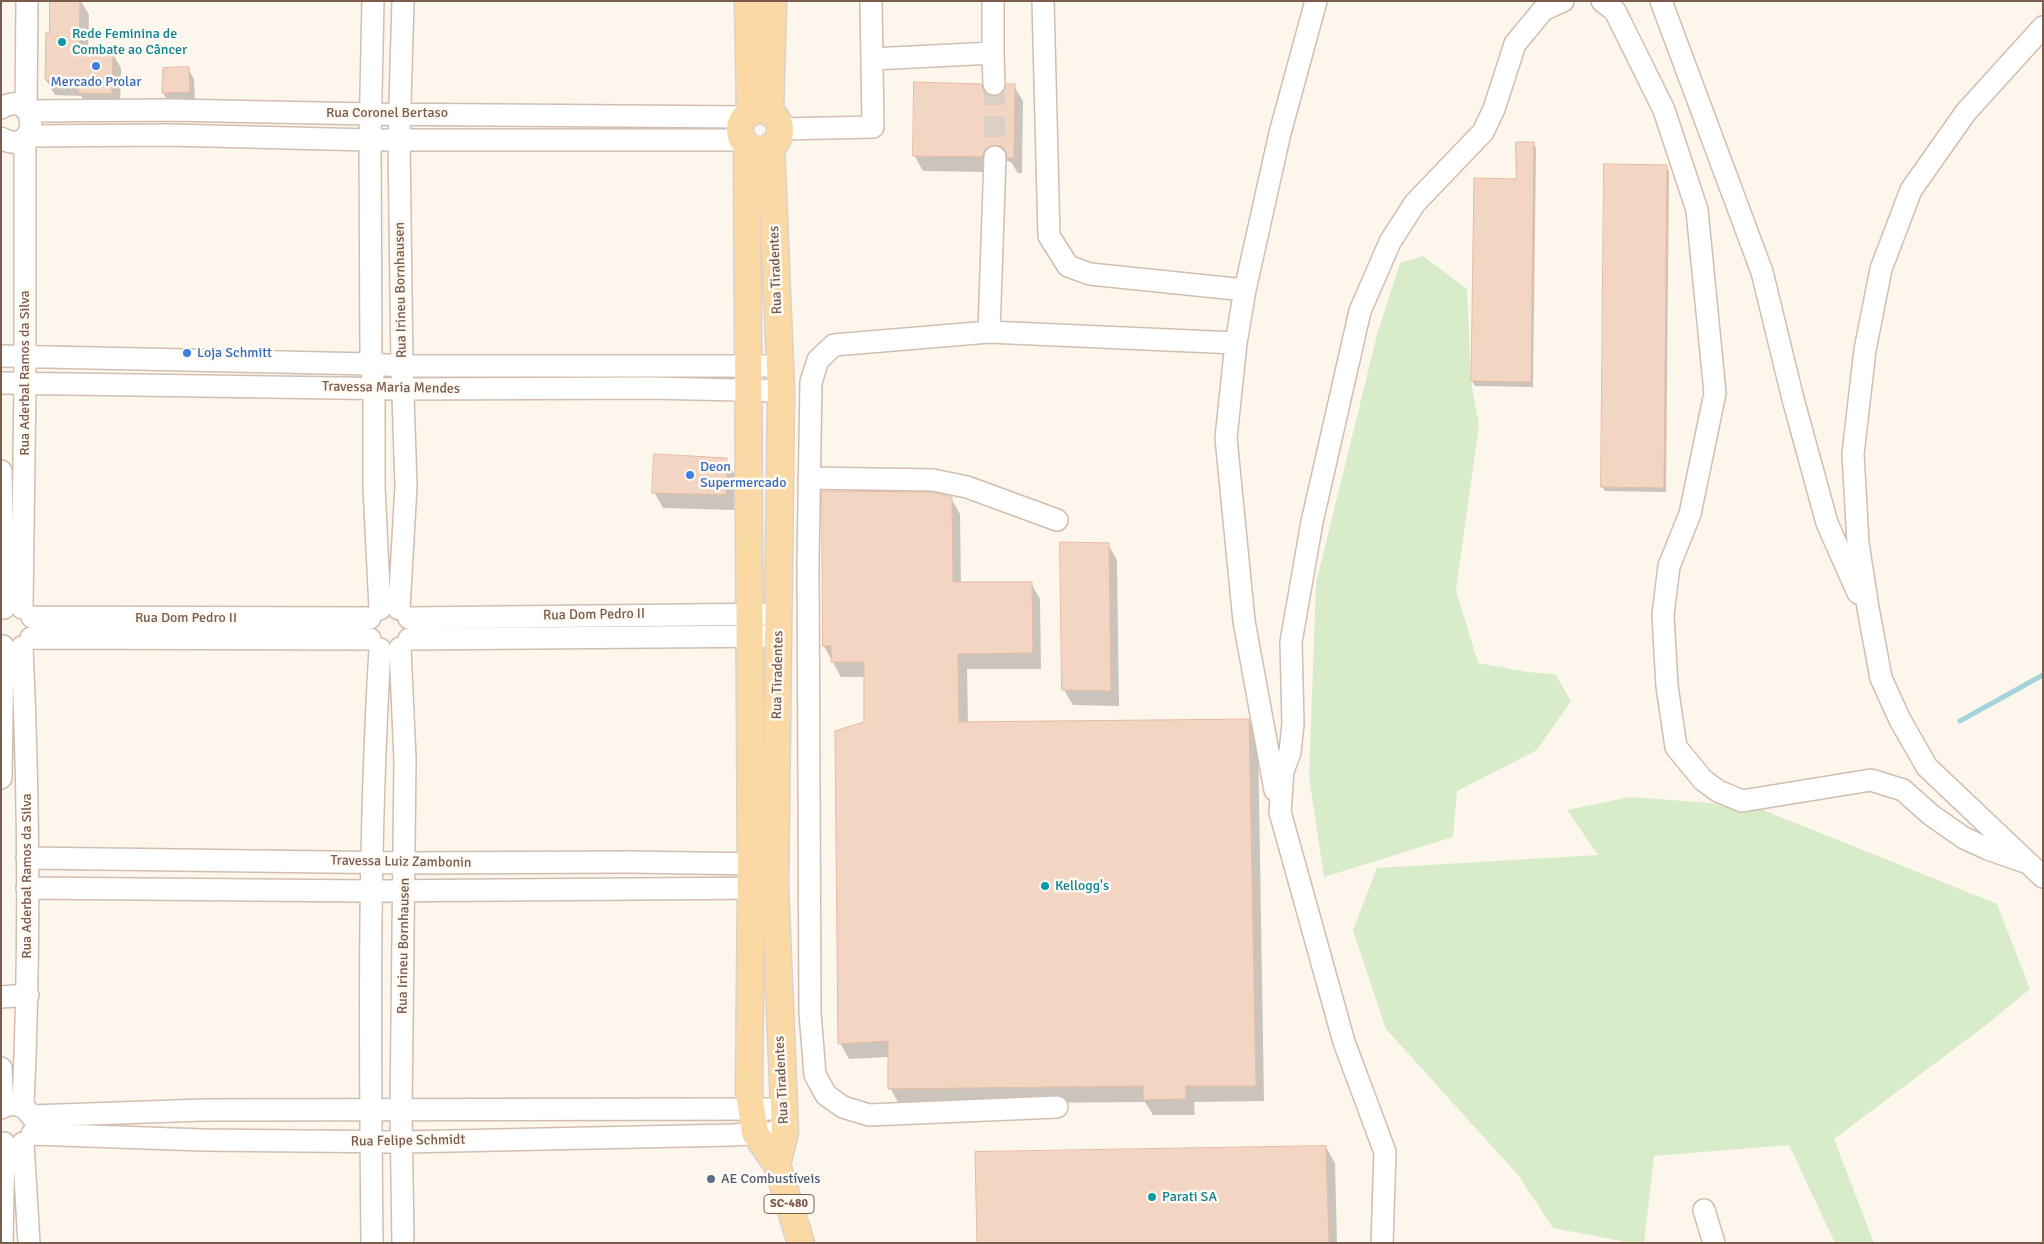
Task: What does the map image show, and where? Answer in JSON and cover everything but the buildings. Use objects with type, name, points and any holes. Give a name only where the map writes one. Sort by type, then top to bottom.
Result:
[{"type":"main road","name":"Rua Tiradentes","points":[[748,1],[780,378],[779,625],[753,1121]]},
{"type":"main road","name":"Rua Tiradentes","points":[[773,1],[758,129],[749,378],[749,863],[767,880],[784,1120],[776,1165]]},
{"type":"main road","points":[[753,1121],[776,1165]]},
{"type":"main road","name":"SC-480","points":[[776,1165],[801,1243]]},
{"type":"street","points":[[27,1],[27,110]]},
{"type":"street","points":[[871,1],[872,59],[993,53]]},
{"type":"street","points":[[993,1],[994,84]]},
{"type":"street","points":[[1043,1],[1049,236],[1068,266],[1090,274],[1245,290]]},
{"type":"street","points":[[1316,1],[1280,133],[1245,290],[1236,343],[1226,438],[1244,621],[1280,812],[1344,1042],[1385,1152],[1382,1243]]},
{"type":"street","points":[[1280,812],[1283,771],[1290,752],[1293,724],[1291,642],[1312,522],[1360,311],[1390,242],[1415,203],[1483,132],[1494,109],[1515,44],[1543,10],[1563,1]]},
{"type":"street","points":[[1602,1],[1616,10],[1664,110],[1697,210],[1698,220],[1715,392],[1690,514],[1669,566],[1663,615],[1667,686],[1676,747],[1703,780],[1718,791],[1742,801],[1872,780],[1903,790],[1931,815],[1964,838],[2035,870]]},
{"type":"street","points":[[1661,1],[1762,272],[1793,399],[1828,523],[1871,625]]},
{"type":"street","points":[[373,7],[402,7]]},
{"type":"street","name":"Rua Irineu Bornhausen","points":[[373,7],[370,140],[371,364],[374,387],[374,486],[405,759],[402,1110],[403,1243]]},
{"type":"street","name":"Rua Irineu Bornhausen","points":[[372,1243],[370,891],[373,759],[406,486],[402,366],[399,139],[402,7]]},
{"type":"street","points":[[2035,870],[1927,767],[1900,720],[1882,678],[1871,625],[1858,543],[1853,454],[1865,350],[1881,269],[1910,190],[1966,112],[2043,27]]},
{"type":"street","name":"Rua Coronel Bertaso","points":[[1,138],[8,142],[18,142],[26,137],[170,135],[370,140],[572,139],[758,129],[873,126],[872,59]]},
{"type":"street","name":"Rua Coronel Bertaso","points":[[1,108],[8,104],[19,104],[27,110],[572,115],[758,129]]},
{"type":"street","name":"Rua Aderbal Ramos da Silva","points":[[1,778],[15,627],[25,384],[26,137],[32,128],[32,119],[27,110]]},
{"type":"street","points":[[170,110],[170,135]]},
{"type":"street","points":[[572,115],[572,139]]},
{"type":"street","points":[[989,332],[995,157]]},
{"type":"street","points":[[1057,1107],[869,1115],[843,1107],[826,1095],[815,1074],[810,993],[808,562],[811,382],[818,360],[834,345],[989,332],[1236,343]]},
{"type":"street","name":"Travessa Maria Mendes","points":[[1,356],[402,366],[648,365],[749,378]]},
{"type":"street","points":[[648,365],[652,388]]},
{"type":"street","name":"Travessa Maria Mendes","points":[[1,383],[374,387],[403,389],[652,388],[749,378],[780,378]]},
{"type":"street","name":"Rua Aderbal Ramos da Silva","points":[[1,470],[26,741],[28,995],[2,1243]]},
{"type":"street","points":[[809,478],[933,480],[967,487],[1056,520]]},
{"type":"street","points":[[374,486],[406,486]]},
{"type":"street","name":"Rua Dom Pedro II","points":[[15,627],[390,629],[779,625]]},
{"type":"street","points":[[373,759],[405,759]]},
{"type":"street","name":"Travessa Luiz Zambonin","points":[[27,858],[372,861],[404,863],[749,863]]},
{"type":"street","points":[[161,859],[163,889]]},
{"type":"street","points":[[626,888],[627,862]]},
{"type":"street","name":"Travessa Luiz Zambonin","points":[[27,888],[370,891],[626,888],[767,880]]},
{"type":"street","points":[[371,981],[404,981]]},
{"type":"street","points":[[1,997],[28,995]]},
{"type":"street","name":"Rua Aderbal Ramos da Silva","points":[[1,1068],[15,1125],[29,1243]]},
{"type":"street","points":[[505,1109],[507,1139]]},
{"type":"street","name":"Rua Felipe Schmidt","points":[[15,1125],[203,1110],[372,1111],[505,1109],[753,1121]]},
{"type":"street","points":[[203,1110],[203,1140]]},
{"type":"street","name":"Rua Felipe Schmidt","points":[[15,1125],[203,1140],[403,1142],[507,1139],[784,1120]]},
{"type":"street","points":[[1704,1210],[1714,1243]]},
{"type":"green space","points":[[1423,256],[1467,289],[1471,381],[1479,425],[1456,590],[1478,663],[1527,672],[1555,674],[1571,701],[1537,750],[1457,791],[1453,837],[1324,877],[1309,777],[1316,583],[1377,335],[1400,263]]},
{"type":"green space","points":[[1630,797],[1753,806],[1997,904],[2030,989],[1986,1025],[1834,1139],[1874,1243],[1835,1243],[1789,1145],[1654,1156],[1644,1243],[1631,1243],[1553,1228],[1518,1175],[1386,1029],[1353,930],[1377,868],[1598,855],[1567,810]]},
{"type":"waterway","points":[[1960,721],[2043,675]]},
{"type":"tunnel","points":[[994,84],[995,157]]},
{"type":"place","name":"Rede Feminina de Combate ao Câncer","points":[[62,42]]},
{"type":"place","name":"Mercado Prolar","points":[[96,66]]},
{"type":"place","name":"Loja Schmitt","points":[[187,353]]},
{"type":"place","name":"Deon Supermercado","points":[[690,475]]},
{"type":"place","name":"Kellogg's","points":[[1045,886]]},
{"type":"place","name":"AE Combustíveis","points":[[711,1179]]},
{"type":"place","name":"Parati SA","points":[[1152,1197]]}]
